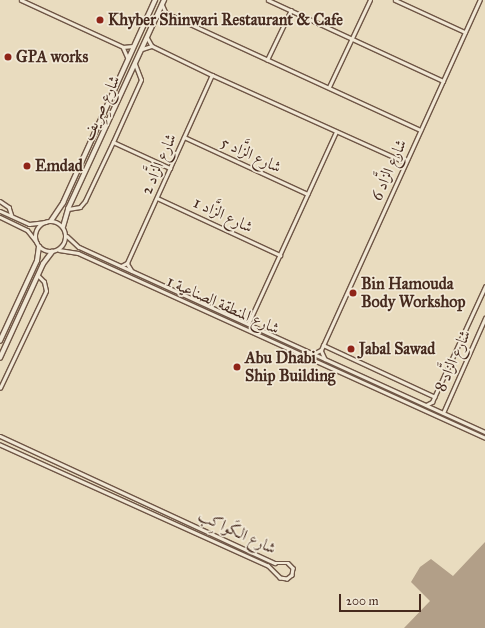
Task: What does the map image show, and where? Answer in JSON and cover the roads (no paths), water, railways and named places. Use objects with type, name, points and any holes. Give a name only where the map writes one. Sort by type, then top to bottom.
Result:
[{"type":"main road","name":"شارع صِرِيف","points":[[51,221],[63,203],[154,1]]},
{"type":"main road","name":"شارع صِرِيف","points":[[64,227],[68,210],[163,2]]},
{"type":"main road","points":[[0,340],[36,261],[38,229],[46,222],[51,221],[64,227],[67,236],[65,244],[59,250],[52,252],[38,245]]},
{"type":"main road","points":[[0,358],[38,275],[52,252]]},
{"type":"street","points":[[21,0],[123,47],[134,46]]},
{"type":"street","points":[[268,0],[274,1],[443,81]]},
{"type":"street","points":[[329,88],[370,0]]},
{"type":"street","points":[[395,0],[466,32]]},
{"type":"street","name":"شارع الزَّاد 6","points":[[313,354],[320,350],[323,345],[480,0]]},
{"type":"street","points":[[163,2],[166,13]]},
{"type":"street","points":[[267,60],[291,10]]},
{"type":"street","points":[[156,17],[166,13],[420,130]]},
{"type":"street","points":[[147,37],[152,46],[336,132],[405,162]]},
{"type":"street","points":[[142,49],[152,46]]},
{"type":"street","points":[[123,47],[128,58]]},
{"type":"street","points":[[68,210],[80,207],[85,202],[113,142],[141,80],[135,64]]},
{"type":"street","name":"شارع الزَّاد 2","points":[[127,263],[212,75]]},
{"type":"street","points":[[248,324],[336,132]]},
{"type":"street","name":"شارع الزَّاد 5","points":[[184,137],[308,194]]},
{"type":"street","points":[[113,142],[170,168]]},
{"type":"street","name":"شارع الزَّاد 1","points":[[157,198],[280,255]]},
{"type":"street","points":[[0,201],[9,207],[12,217]]},
{"type":"street","points":[[0,211],[29,224],[46,222]]},
{"type":"street","points":[[0,217],[27,230],[38,245]]},
{"type":"street","name":"شارع المنطقة الصناعية 1","points":[[67,236],[77,246],[485,432]]},
{"type":"street","name":"شارع المنطقة الصناعية 1","points":[[59,250],[78,253],[485,438]]},
{"type":"street","points":[[121,266],[127,263],[132,271]]},
{"type":"street","points":[[0,388],[46,291],[44,282],[38,275]]},
{"type":"street","name":"شارع الزَّاد 8","points":[[425,405],[432,402],[435,397],[485,287]]},
{"type":"street","name":"شارع الزَّاد 8","points":[[443,413],[485,318]]},
{"type":"street","points":[[323,345],[435,397]]},
{"type":"street","points":[[320,350],[325,359]]},
{"type":"street","name":"شارع الزَّاد 8","points":[[432,402],[435,410]]},
{"type":"street","name":"شارع الكَواكِب","points":[[0,436],[275,563],[288,563],[293,568],[292,575],[287,579],[280,578],[268,566],[0,445]]},
{"type":"place","name":"Khyber Shinwari Restaurant & Cafe","points":[[100,20]]},
{"type":"place","name":"GPA works","points":[[8,57]]},
{"type":"place","name":"Emdad","points":[[27,166]]},
{"type":"place","name":"Bin Hamouda Body Workshop","points":[[353,293]]},
{"type":"place","name":"Jabal Sawad","points":[[351,349]]},
{"type":"place","name":"Abu Dhabi Ship Building","points":[[237,367]]}]
